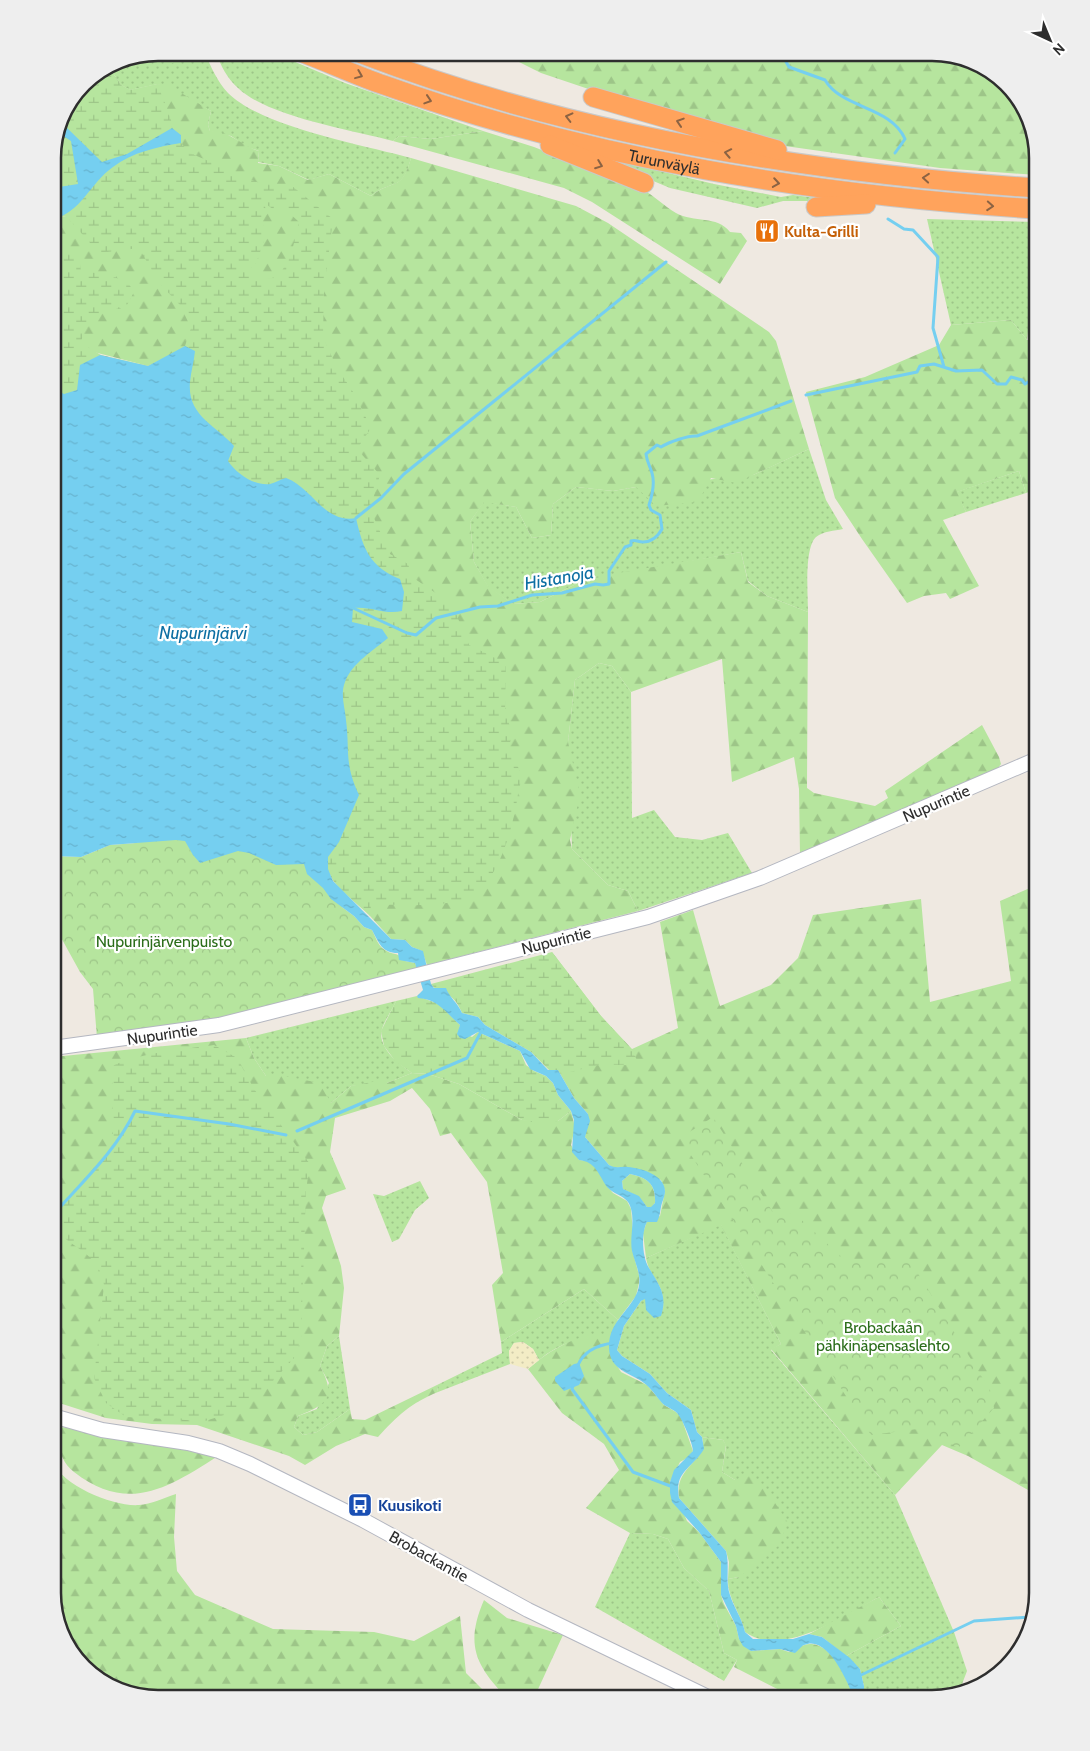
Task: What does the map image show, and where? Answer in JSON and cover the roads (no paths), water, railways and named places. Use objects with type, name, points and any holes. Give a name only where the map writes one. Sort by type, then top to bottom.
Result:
[{"type":"highway","name":"Turunväylä","points":[[325,61],[383,85],[472,114],[613,151],[788,185],[942,203],[1029,208]]},
{"type":"highway","name":"Turunväylä","points":[[384,61],[501,99],[619,130],[729,153],[862,172],[1029,187]]},
{"type":"highway","points":[[593,97],[727,137],[862,172]]},
{"type":"highway","points":[[472,114],[644,183]]},
{"type":"highway","points":[[816,207],[942,203]]},
{"type":"main road","name":"Nupurintie","points":[[61,1047],[219,1025],[648,917],[760,878],[1029,763]]},
{"type":"main road","name":"Brobackantie","points":[[61,1419],[102,1430],[188,1443],[219,1451],[250,1464],[364,1520],[528,1610],[693,1690]]},
{"type":"water","points":[[66,127],[102,162],[127,154],[172,128],[181,135],[181,143],[163,146],[129,157],[113,167],[71,211],[61,217],[61,187],[78,184],[71,141],[64,136]]},
{"type":"water","name":"Nupurinjärvi","points":[[185,346],[195,351],[190,394],[198,412],[234,446],[228,461],[232,466],[241,475],[258,483],[270,484],[286,478],[303,489],[335,516],[356,518],[369,556],[381,569],[400,579],[404,592],[402,611],[389,612],[353,608],[352,622],[382,629],[388,638],[358,663],[345,682],[343,696],[348,758],[351,774],[359,795],[339,842],[328,857],[328,869],[333,881],[391,939],[405,940],[412,947],[423,951],[431,984],[434,988],[446,988],[462,1013],[478,1017],[485,1025],[531,1052],[548,1070],[558,1070],[574,1098],[588,1114],[590,1121],[585,1137],[609,1165],[639,1169],[651,1173],[664,1185],[665,1195],[657,1222],[647,1222],[643,1245],[645,1258],[663,1296],[663,1309],[661,1316],[654,1318],[646,1310],[645,1299],[641,1301],[624,1326],[617,1350],[622,1356],[650,1374],[667,1393],[691,1410],[697,1432],[702,1437],[704,1449],[682,1476],[678,1489],[679,1498],[726,1551],[729,1590],[745,1632],[753,1639],[793,1639],[809,1634],[822,1637],[850,1658],[860,1669],[864,1690],[850,1690],[836,1662],[821,1647],[813,1644],[804,1645],[795,1653],[780,1649],[751,1651],[743,1646],[739,1639],[736,1626],[721,1595],[721,1562],[699,1532],[672,1502],[670,1482],[674,1470],[693,1451],[684,1425],[677,1413],[662,1403],[639,1379],[617,1366],[610,1356],[609,1348],[612,1332],[637,1293],[639,1285],[631,1245],[631,1208],[626,1200],[607,1187],[593,1166],[579,1160],[572,1152],[574,1120],[571,1111],[558,1095],[553,1083],[546,1076],[530,1069],[520,1051],[478,1032],[465,1039],[460,1038],[457,1034],[460,1025],[446,1011],[431,1001],[418,998],[417,996],[423,990],[415,963],[399,960],[398,953],[385,949],[379,943],[372,930],[364,927],[354,916],[331,899],[323,888],[307,874],[304,864],[276,865],[249,853],[238,851],[200,863],[185,841],[176,840],[110,845],[81,857],[61,856],[61,392],[64,394],[77,390],[80,365],[100,355],[148,366]],"holes":[[[630,1174],[650,1183],[654,1191],[655,1203],[651,1207],[647,1207],[639,1196],[623,1189],[622,1181]]]},
{"type":"water","points":[[579,1363],[584,1376],[579,1385],[564,1391],[555,1381],[555,1377],[574,1364]]},
{"type":"waterway","points":[[786,61],[789,67],[825,80],[833,90],[843,97],[889,120],[898,128],[905,139],[895,153]]},
{"type":"waterway","points":[[888,219],[904,229],[913,230],[938,257],[933,328],[944,367]]},
{"type":"waterway","points":[[356,518],[381,498],[404,474],[666,262]]},
{"type":"waterway","name":"Histanoja","points":[[806,395],[917,372],[920,366],[934,364],[956,371],[982,370],[997,384],[1006,384],[1011,377],[1022,380],[1025,384],[1029,382]]},
{"type":"waterway","name":"Histanoja","points":[[353,608],[407,633],[416,635],[436,618],[480,607],[498,606],[532,595],[562,593],[595,584],[609,584],[609,571],[625,547],[631,545],[633,540],[643,542],[652,540],[662,529],[660,515],[651,510],[649,505],[653,481],[646,454],[657,445],[661,447],[679,439],[697,436],[791,401]]},
{"type":"waterway","points":[[297,1131],[467,1058],[482,1030]]},
{"type":"waterway","points":[[61,1206],[108,1153],[135,1111],[229,1124],[286,1135]]},
{"type":"waterway","points":[[578,1365],[588,1352],[602,1345],[613,1343]]},
{"type":"waterway","points":[[573,1386],[572,1389],[633,1472],[673,1487]]},
{"type":"waterway","points":[[859,1676],[974,1621],[1025,1617]]},
{"type":"place","name":"Kulta-Grilli","points":[[767,231]]},
{"type":"place","name":"Kuusikoti","points":[[360,1505]]},
{"type":"park label","name":"Nupurinjärvenpuisto","points":[[164,941]]},
{"type":"park label","name":"Brobackaån pähkinäpensaslehto","points":[[883,1336]]}]
